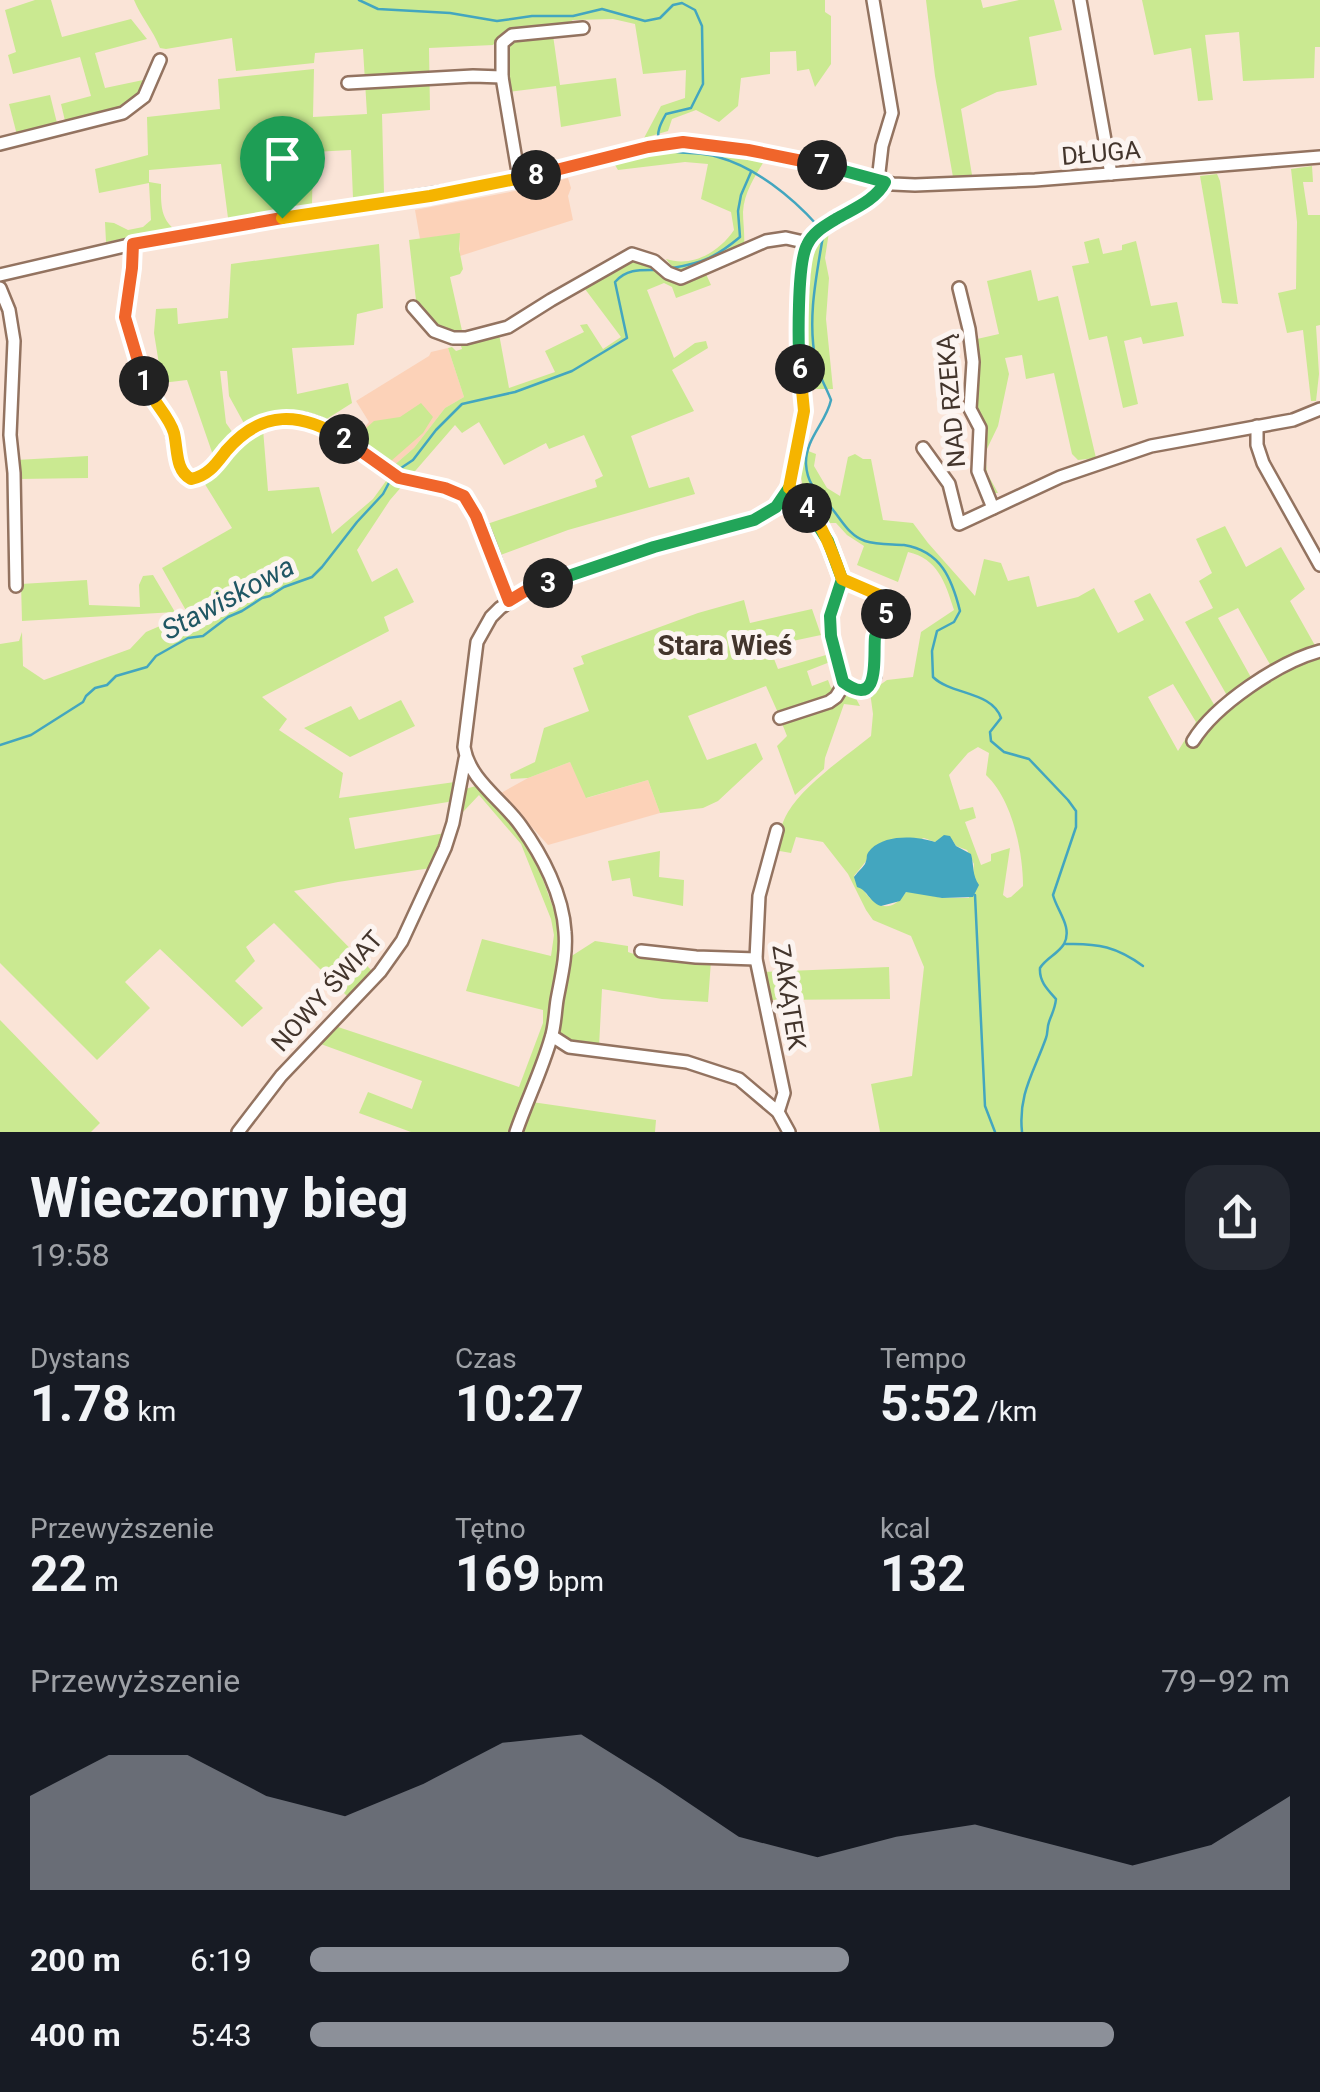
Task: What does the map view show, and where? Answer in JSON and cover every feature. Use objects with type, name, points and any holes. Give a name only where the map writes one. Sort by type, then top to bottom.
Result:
[{"type":"street","points":[[133,244],[126,322],[149,393],[172,429],[184,476],[204,476],[242,435],[268,422],[289,418],[309,421],[352,444],[394,475],[464,496],[476,516],[509,601],[527,590],[615,560],[754,520],[776,507],[789,488],[804,411],[798,341],[802,263],[808,242],[878,193],[882,181],[882,146],[892,113],[873,0]]},
{"type":"street","points":[[1080,0],[1111,174]]},
{"type":"street","points":[[520,178],[502,77],[502,44],[512,35],[583,28]]},
{"type":"street","points":[[0,144],[123,113],[144,97],[160,60]]},
{"type":"street","points":[[348,83],[502,77]]},
{"type":"street","name":"DŁUGA","points":[[0,275],[133,244],[520,178],[671,143],[700,143],[782,156],[901,185],[1111,174],[1320,157]]},
{"type":"street","points":[[412,307],[434,331],[466,338],[508,328],[632,254],[654,260],[681,278],[766,241],[786,238],[808,242]]},
{"type":"street","points":[[0,288],[9,310],[14,341],[10,435],[16,586]]},
{"type":"street","name":"NAD RZEKĄ","points":[[959,288],[974,362],[970,410],[980,428],[978,472],[992,508]]},
{"type":"street","points":[[923,448],[949,484],[959,524],[1060,477],[1150,446],[1293,420],[1320,409]]},
{"type":"street","points":[[1257,426],[1257,445],[1263,463],[1320,564]]},
{"type":"street","points":[[780,718],[829,702],[843,682],[830,616],[842,579],[828,541],[798,494],[789,488]]},
{"type":"street","points":[[842,579],[886,598],[888,608],[876,632],[875,676],[868,686],[858,690],[843,682]]},
{"type":"street","name":"NOWY ŚWIAT","points":[[238,1132],[281,1076],[380,972],[402,941],[446,848],[453,822],[466,756],[476,642],[491,617],[509,601]]},
{"type":"street","points":[[1193,741],[1204,724],[1258,681],[1289,662],[1320,651]]},
{"type":"street","points":[[466,756],[471,769],[532,840],[546,867],[565,929],[565,956],[552,1036],[516,1132]]},
{"type":"street","name":"ZAKĄTEK","points":[[777,830],[759,896],[756,959],[784,1093],[778,1112]]},
{"type":"street","points":[[641,951],[756,959]]},
{"type":"street","points":[[552,1036],[569,1047],[686,1062],[738,1079],[778,1112],[790,1132]]},
{"type":"shaded area","points":[[568,178],[573,220],[460,256],[459,234],[420,239],[415,210]]},
{"type":"shaded area","points":[[448,348],[464,397],[445,408],[414,448],[392,467],[348,437],[369,422],[356,401],[431,352]]},
{"type":"shaded area","points":[[570,762],[587,798],[648,780],[660,813],[548,845],[501,793]]},
{"type":"green space","points":[[35,0],[51,0],[62,37],[131,19],[147,39],[95,53],[105,88],[148,79],[134,101],[103,117],[66,125],[61,104],[91,96],[80,57],[13,74],[8,55],[16,52],[5,10]]},
{"type":"green space","points":[[134,0],[825,0],[825,12],[831,16],[831,64],[815,87],[809,69],[797,71],[796,51],[770,52],[770,74],[741,78],[738,106],[719,122],[696,110],[672,119],[668,131],[644,138],[661,106],[685,98],[686,70],[643,74],[635,24],[613,19],[573,20],[563,26],[508,33],[493,45],[429,48],[430,110],[382,114],[384,193],[353,198],[351,150],[313,152],[312,205],[228,218],[221,164],[149,170],[149,182],[161,184],[164,214],[174,229],[106,242],[105,222],[128,230],[143,227],[151,220],[149,183],[99,193],[95,169],[148,155],[147,117],[220,109],[218,79],[314,69],[313,117],[367,114],[363,49],[315,53],[314,63],[236,71],[232,38],[160,48]]},
{"type":"green space","points":[[926,0],[981,0],[983,8],[1019,0],[1054,0],[1062,30],[1029,37],[1037,85],[997,92],[961,109],[972,175],[953,177]]},
{"type":"green space","points":[[1142,0],[1320,0],[1320,47],[1315,47],[1314,78],[1243,81],[1239,32],[1205,35],[1213,100],[1198,101],[1191,48],[1154,55]]},
{"type":"green space","points":[[553,35],[560,85],[616,78],[621,116],[561,127],[556,86],[507,92],[506,41]]},
{"type":"green space","points":[[50,95],[58,127],[17,135],[9,104]]},
{"type":"green space","points":[[685,147],[766,158],[746,198],[744,246],[691,272],[674,269],[666,259],[686,261],[705,256],[734,230],[731,212],[701,199],[708,164],[685,162],[618,170],[615,165]]},
{"type":"green space","points":[[1312,166],[1313,182],[1303,182],[1308,215],[1320,215],[1316,401],[1311,401],[1303,330],[1287,333],[1278,293],[1296,289],[1297,222],[1291,169]]},
{"type":"green space","points":[[1217,174],[1238,304],[1222,303],[1200,176]]},
{"type":"green space","points":[[829,232],[825,258],[829,278],[826,319],[833,389],[812,389],[804,342],[812,258],[816,244]]},
{"type":"green space","points":[[460,233],[463,269],[450,277],[463,335],[440,329],[416,300],[409,240]]},
{"type":"green space","points":[[1099,238],[1103,254],[1122,250],[1122,245],[1136,241],[1151,306],[1177,302],[1184,336],[1143,344],[1141,337],[1124,341],[1138,404],[1123,408],[1107,336],[1089,340],[1072,266],[1089,263],[1084,242]]},
{"type":"green space","points":[[379,244],[383,308],[357,314],[354,345],[292,348],[297,394],[348,383],[352,403],[322,422],[305,416],[246,427],[229,396],[227,371],[220,371],[226,423],[235,436],[214,458],[187,380],[162,383],[154,333],[156,309],[177,308],[178,324],[228,318],[231,264]]},
{"type":"green space","points":[[632,257],[647,260],[676,282],[706,274],[711,285],[676,298],[672,287],[664,283],[647,290],[674,358],[695,343],[706,341],[708,348],[672,370],[694,411],[631,436],[649,488],[689,477],[695,494],[568,530],[495,557],[484,525],[597,487],[595,480],[603,476],[584,435],[549,449],[546,443],[504,465],[479,422],[462,433],[455,425],[390,500],[357,550],[372,582],[397,568],[414,602],[384,617],[389,631],[262,697],[287,719],[279,730],[343,773],[339,798],[455,782],[452,800],[448,802],[349,818],[355,849],[445,833],[431,868],[294,891],[374,973],[350,999],[274,923],[246,947],[255,961],[235,981],[263,1008],[242,1027],[160,949],[125,982],[150,1008],[97,1060],[0,963],[0,644],[19,641],[22,632],[23,666],[44,680],[130,649],[146,632],[188,614],[162,568],[232,528],[203,481],[245,439],[263,429],[268,491],[319,487],[332,534],[373,499],[394,470],[392,467],[414,448],[445,408],[464,397],[448,348],[456,351],[462,349],[460,343],[499,334],[509,388],[555,372],[545,351],[584,332],[580,325],[587,324],[603,349],[621,337],[582,285]]},
{"type":"green space","points":[[1031,270],[1038,301],[1058,296],[1096,458],[1078,460],[1072,454],[1054,373],[1026,379],[1022,355],[1005,358],[1009,374],[998,426],[985,453],[987,473],[998,493],[990,493],[976,437],[977,339],[999,334],[987,281]]},
{"type":"green space","points":[[421,403],[433,417],[423,433],[391,461],[356,437],[374,421],[400,417]]},
{"type":"green space","points":[[803,449],[816,454],[814,466],[827,488],[840,496],[848,457],[855,454],[871,459],[883,520],[913,523],[975,596],[984,559],[1001,563],[1008,581],[1029,576],[1037,607],[1078,597],[1094,588],[1118,633],[1144,620],[1134,601],[1150,593],[1216,708],[1197,722],[1199,734],[1271,678],[1320,655],[1320,1132],[880,1132],[871,1084],[912,1076],[924,967],[911,936],[873,920],[848,874],[823,842],[796,837],[791,853],[774,850],[783,821],[804,791],[871,736],[870,692],[887,680],[913,677],[921,632],[954,610],[939,573],[918,555],[908,552],[898,582],[857,565],[864,546],[836,523],[822,523],[811,504],[801,471]],"holes":[[[1173,684],[1196,722],[1178,751],[1148,697]],[[978,747],[989,753],[986,775],[1003,798],[1014,826],[1023,886],[1011,897],[1003,895],[1010,848],[991,854],[991,861],[981,865],[965,822],[976,818],[973,807],[960,810],[949,775]],[[924,838],[953,841],[967,850],[974,864],[975,880],[969,898],[906,892],[891,906],[884,906],[877,904],[854,876],[867,860]]]},
{"type":"green space","points":[[88,456],[88,478],[18,479],[16,460]]},
{"type":"green space","points":[[1225,526],[1246,567],[1281,547],[1305,589],[1290,601],[1317,649],[1272,668],[1238,608],[1218,618],[1253,681],[1229,699],[1185,622],[1213,608],[1199,581],[1212,573],[1196,539]]},
{"type":"green space","points":[[153,575],[175,612],[22,621],[21,584],[87,580],[89,605],[140,607],[139,585],[143,576]]},
{"type":"green space","points":[[744,600],[750,623],[812,609],[821,635],[769,646],[778,669],[826,655],[830,662],[807,671],[812,686],[828,680],[831,688],[839,685],[832,697],[779,715],[766,686],[688,716],[707,760],[756,743],[763,759],[718,801],[703,808],[660,813],[648,780],[586,798],[570,762],[528,778],[511,779],[510,774],[535,762],[544,728],[589,711],[573,668],[584,664],[581,656]]},
{"type":"green space","points":[[844,690],[853,693],[860,706],[844,704],[824,769],[795,795],[777,746],[787,736],[781,721]]},
{"type":"green space","points":[[401,700],[415,726],[350,757],[304,728],[351,706],[359,720]]},
{"type":"green space","points":[[476,786],[507,817],[525,843],[560,927],[559,962],[547,1030],[511,1132],[411,1132],[359,1113],[368,1092],[412,1109],[422,1081],[318,1043],[335,1026],[519,1087],[543,1023],[543,1010],[466,991],[482,939],[551,956],[554,935],[521,844],[479,795],[463,812],[465,789]]},
{"type":"green space","points":[[660,851],[659,877],[684,880],[683,906],[633,896],[630,878],[612,881],[608,861]]},
{"type":"green space","points":[[595,941],[628,946],[628,952],[648,959],[711,961],[708,1002],[602,989],[599,1047],[566,1038],[557,1031],[570,957]]},
{"type":"green space","points":[[889,967],[890,999],[767,1000],[762,972]]},
{"type":"green space","points":[[0,1020],[100,1123],[91,1132],[0,1132]]},
{"type":"green space","points":[[532,1102],[656,1120],[655,1132],[523,1132]]},
{"type":"water","points":[[944,835],[971,854],[979,885],[973,897],[942,898],[906,892],[900,901],[881,906],[857,887],[854,877],[877,844],[902,838],[935,842]]},
{"type":"waterway","points":[[359,0],[378,9],[450,13],[497,21],[573,16],[602,9],[645,21],[660,18],[673,5],[682,3],[695,10],[702,26],[703,84],[691,108],[666,114],[659,142]]},
{"type":"waterway","points":[[662,149],[711,155],[746,168],[784,194],[817,225]]},
{"type":"waterway","name":"Stawiskowa","points":[[672,268],[709,258],[740,237],[738,211],[751,172]]},
{"type":"waterway","points":[[823,236],[812,331],[816,363],[831,400],[807,455],[810,481],[848,530],[859,538],[917,548],[943,568],[960,611],[954,622],[937,631],[932,651],[933,677],[996,709],[1001,718],[990,732],[991,741],[1004,752],[1029,759],[1076,811],[1076,827],[1053,895],[1066,925],[1066,938],[1040,968],[1042,981],[1056,1002],[1025,1095],[1022,1132]]},
{"type":"waterway","name":"Stawiskowa","points":[[395,472],[413,460],[462,404],[515,392],[572,371],[627,338],[615,282],[630,272],[659,270]]},
{"type":"waterway","name":"Stawiskowa","points":[[0,745],[31,735],[116,676],[147,667],[156,656],[188,638],[203,636],[262,598],[312,577],[383,494],[391,479]]},
{"type":"waterway","points":[[975,895],[985,1106],[995,1132]]},
{"type":"waterway","points":[[1066,944],[1107,948],[1143,966]]},
{"type":"district","name":"Stara Wieś","points":[[725,645]]},
{"type":"route","points":[[282,218],[133,244],[126,322],[149,393],[172,429],[184,476],[204,476],[242,435],[268,422],[298,418],[314,423],[334,432],[399,478],[464,496],[473,508],[509,601],[527,590],[633,554],[762,517],[776,507],[789,488],[798,494],[828,541],[842,579],[830,616],[843,682],[858,690],[868,686],[875,676],[876,632],[888,608],[886,598],[842,579],[828,541],[798,494],[789,488],[804,411],[798,341],[804,254],[816,232],[878,193],[885,182],[771,154],[676,143],[430,196],[282,218]]}]
